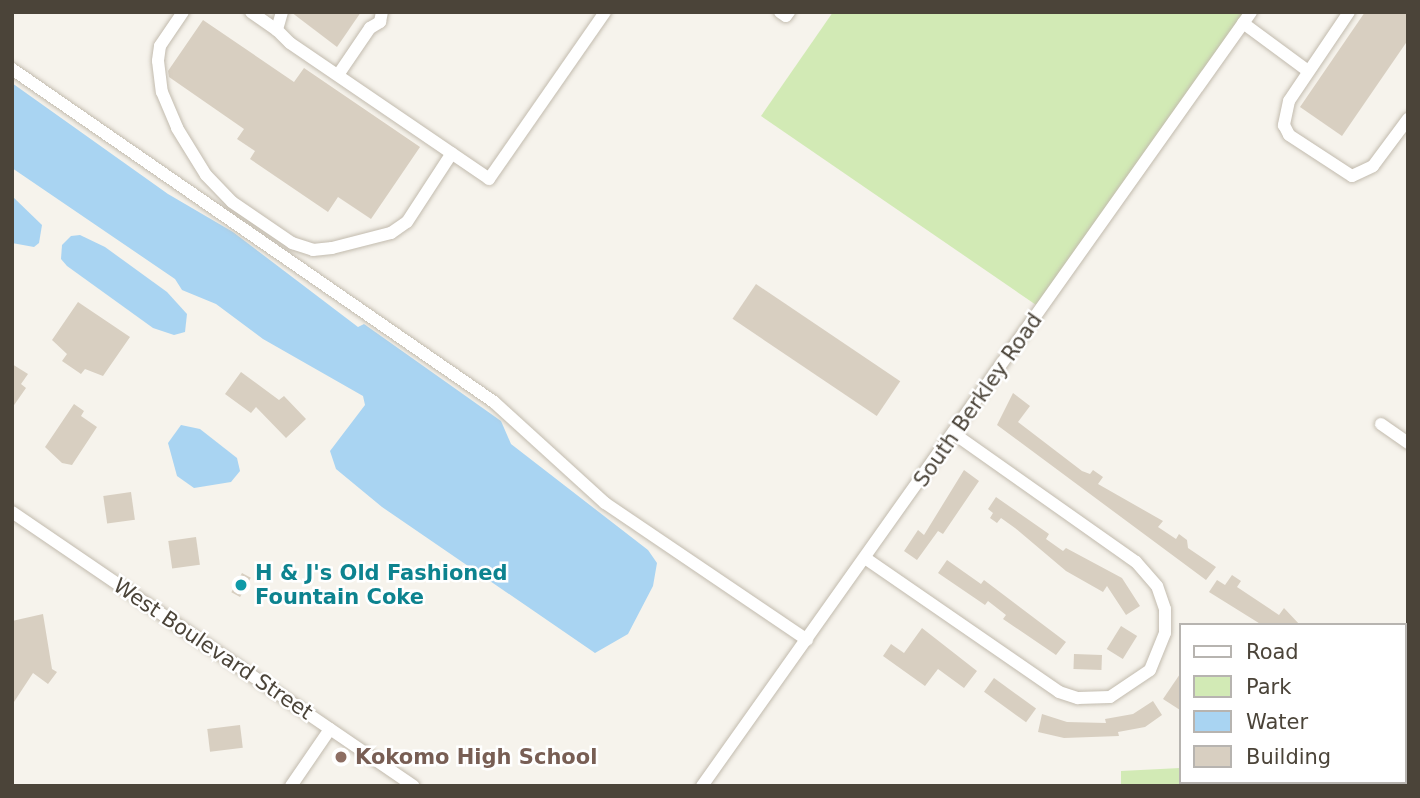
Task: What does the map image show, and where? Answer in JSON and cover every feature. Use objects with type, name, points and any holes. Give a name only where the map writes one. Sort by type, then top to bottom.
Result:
[{"type":"street","points":[[183,12],[160,46],[158,61],[162,92],[177,128],[206,175],[232,202],[292,243],[313,250],[391,233],[413,214],[452,153]]},
{"type":"street","points":[[251,12],[489,178],[605,12]]},
{"type":"street","points":[[277,30],[282,12]]},
{"type":"street","points":[[338,75],[370,28],[380,22],[382,12]]},
{"type":"street","points":[[780,12],[786,16],[789,12]]},
{"type":"street","name":"South Berkley Road","points":[[702,786],[1251,12]]},
{"type":"street","points":[[1349,12],[1289,101],[1284,125],[1289,135],[1339,171],[1352,176],[1373,166],[1408,119]]},
{"type":"street","points":[[1243,23],[1308,71]]},
{"type":"street","points":[[12,69],[494,402],[605,503],[807,640]]},
{"type":"street","points":[[1381,424],[1408,443]]},
{"type":"street","points":[[865,558],[1059,692],[1079,698],[1110,697],[1150,670],[1163,644],[1165,626],[1157,586],[1136,562],[953,433]]},
{"type":"street","name":"West Boulevard Street","points":[[12,512],[414,786]]},
{"type":"street","points":[[1165,626],[1178,626]]},
{"type":"street","points":[[291,786],[330,729]]},
{"type":"green space","points":[[833,12],[1251,12],[1042,309],[761,116]]},
{"type":"green space","points":[[1408,666],[1408,786],[1121,786],[1121,771],[1178,768],[1178,784],[1406,784]]},
{"type":"water","points":[[12,83],[168,194],[233,232],[358,327],[364,324],[501,421],[511,444],[648,550],[657,563],[653,586],[628,634],[595,653],[382,507],[336,469],[330,451],[365,405],[363,396],[263,339],[216,304],[182,290],[175,279],[12,168]]},
{"type":"water","points":[[12,196],[42,225],[39,243],[34,247],[12,243]]},
{"type":"water","points":[[80,235],[105,247],[167,292],[187,314],[185,332],[174,335],[153,328],[67,266],[61,259],[62,245],[71,236]]},
{"type":"water","points":[[181,425],[200,429],[237,458],[240,471],[231,482],[194,488],[177,476],[168,443]]},
{"type":"building","points":[[291,12],[361,12],[337,47]]},
{"type":"building","points":[[1365,12],[1408,12],[1408,40],[1342,136],[1300,107]]},
{"type":"building","points":[[203,20],[294,82],[304,68],[420,147],[371,219],[338,197],[328,212],[250,159],[255,151],[237,139],[244,129],[169,77],[168,71]]},
{"type":"building","points":[[756,284],[900,381],[877,416],[733,319]]},
{"type":"building","points":[[78,302],[130,337],[103,376],[85,369],[81,374],[62,361],[67,354],[52,340]]},
{"type":"building","points":[[12,364],[28,374],[21,384],[26,388],[12,408]]},
{"type":"building","points":[[241,372],[279,400],[284,396],[306,419],[286,438],[256,407],[251,413],[225,394]]},
{"type":"building","points":[[1013,393],[1030,406],[1018,422],[1082,471],[1090,474],[1093,470],[1103,477],[1098,484],[1163,521],[1158,527],[1176,539],[1179,534],[1187,540],[1188,548],[1216,567],[1206,580],[997,425]]},
{"type":"building","points":[[74,404],[84,411],[81,416],[97,427],[72,465],[62,463],[45,447]]},
{"type":"building","points":[[964,470],[979,481],[943,534],[938,531],[917,560],[904,551],[918,530],[924,535]]},
{"type":"building","points":[[131,492],[135,520],[107,524],[103,496]]},
{"type":"building","points":[[996,497],[1049,534],[1046,539],[1063,551],[1066,548],[1122,578],[1140,606],[1126,615],[1107,586],[1103,592],[1066,571],[1001,518],[997,523],[990,518],[993,513],[988,509]]},
{"type":"building","points":[[196,537],[200,565],[172,569],[168,541]]},
{"type":"building","points":[[947,560],[981,584],[984,580],[1066,642],[1056,655],[1003,619],[1006,615],[988,601],[985,605],[938,573]]},
{"type":"building","name":"H & J's Old Fashioned Fountain Coke","points":[[242,573],[251,578],[240,597],[231,592]]},
{"type":"building","points":[[1232,575],[1241,581],[1237,587],[1279,615],[1284,608],[1298,623],[1259,623],[1209,592],[1217,580],[1225,585]]},
{"type":"building","points":[[43,614],[52,669],[57,672],[48,684],[33,673],[12,705],[12,621]]},
{"type":"building","points":[[1121,626],[1137,636],[1123,659],[1107,649]]},
{"type":"building","points":[[922,628],[977,671],[964,688],[938,669],[925,686],[883,656],[891,644],[904,653]]},
{"type":"building","points":[[1074,654],[1102,655],[1101,670],[1073,669]]},
{"type":"building","points":[[1178,677],[1178,709],[1163,699]]},
{"type":"building","points":[[994,678],[1036,709],[1026,722],[984,692]]},
{"type":"building","points":[[1153,701],[1162,715],[1145,727],[1118,732],[1119,736],[1064,738],[1038,732],[1042,714],[1067,722],[1106,723],[1105,719],[1133,714]]},
{"type":"building","points":[[240,725],[243,748],[210,752],[207,729]]},
{"type":"place","name":"H & J's Old Fashioned Fountain Coke","points":[[241,585]]},
{"type":"place","name":"Kokomo High School","points":[[341,757]]}]
